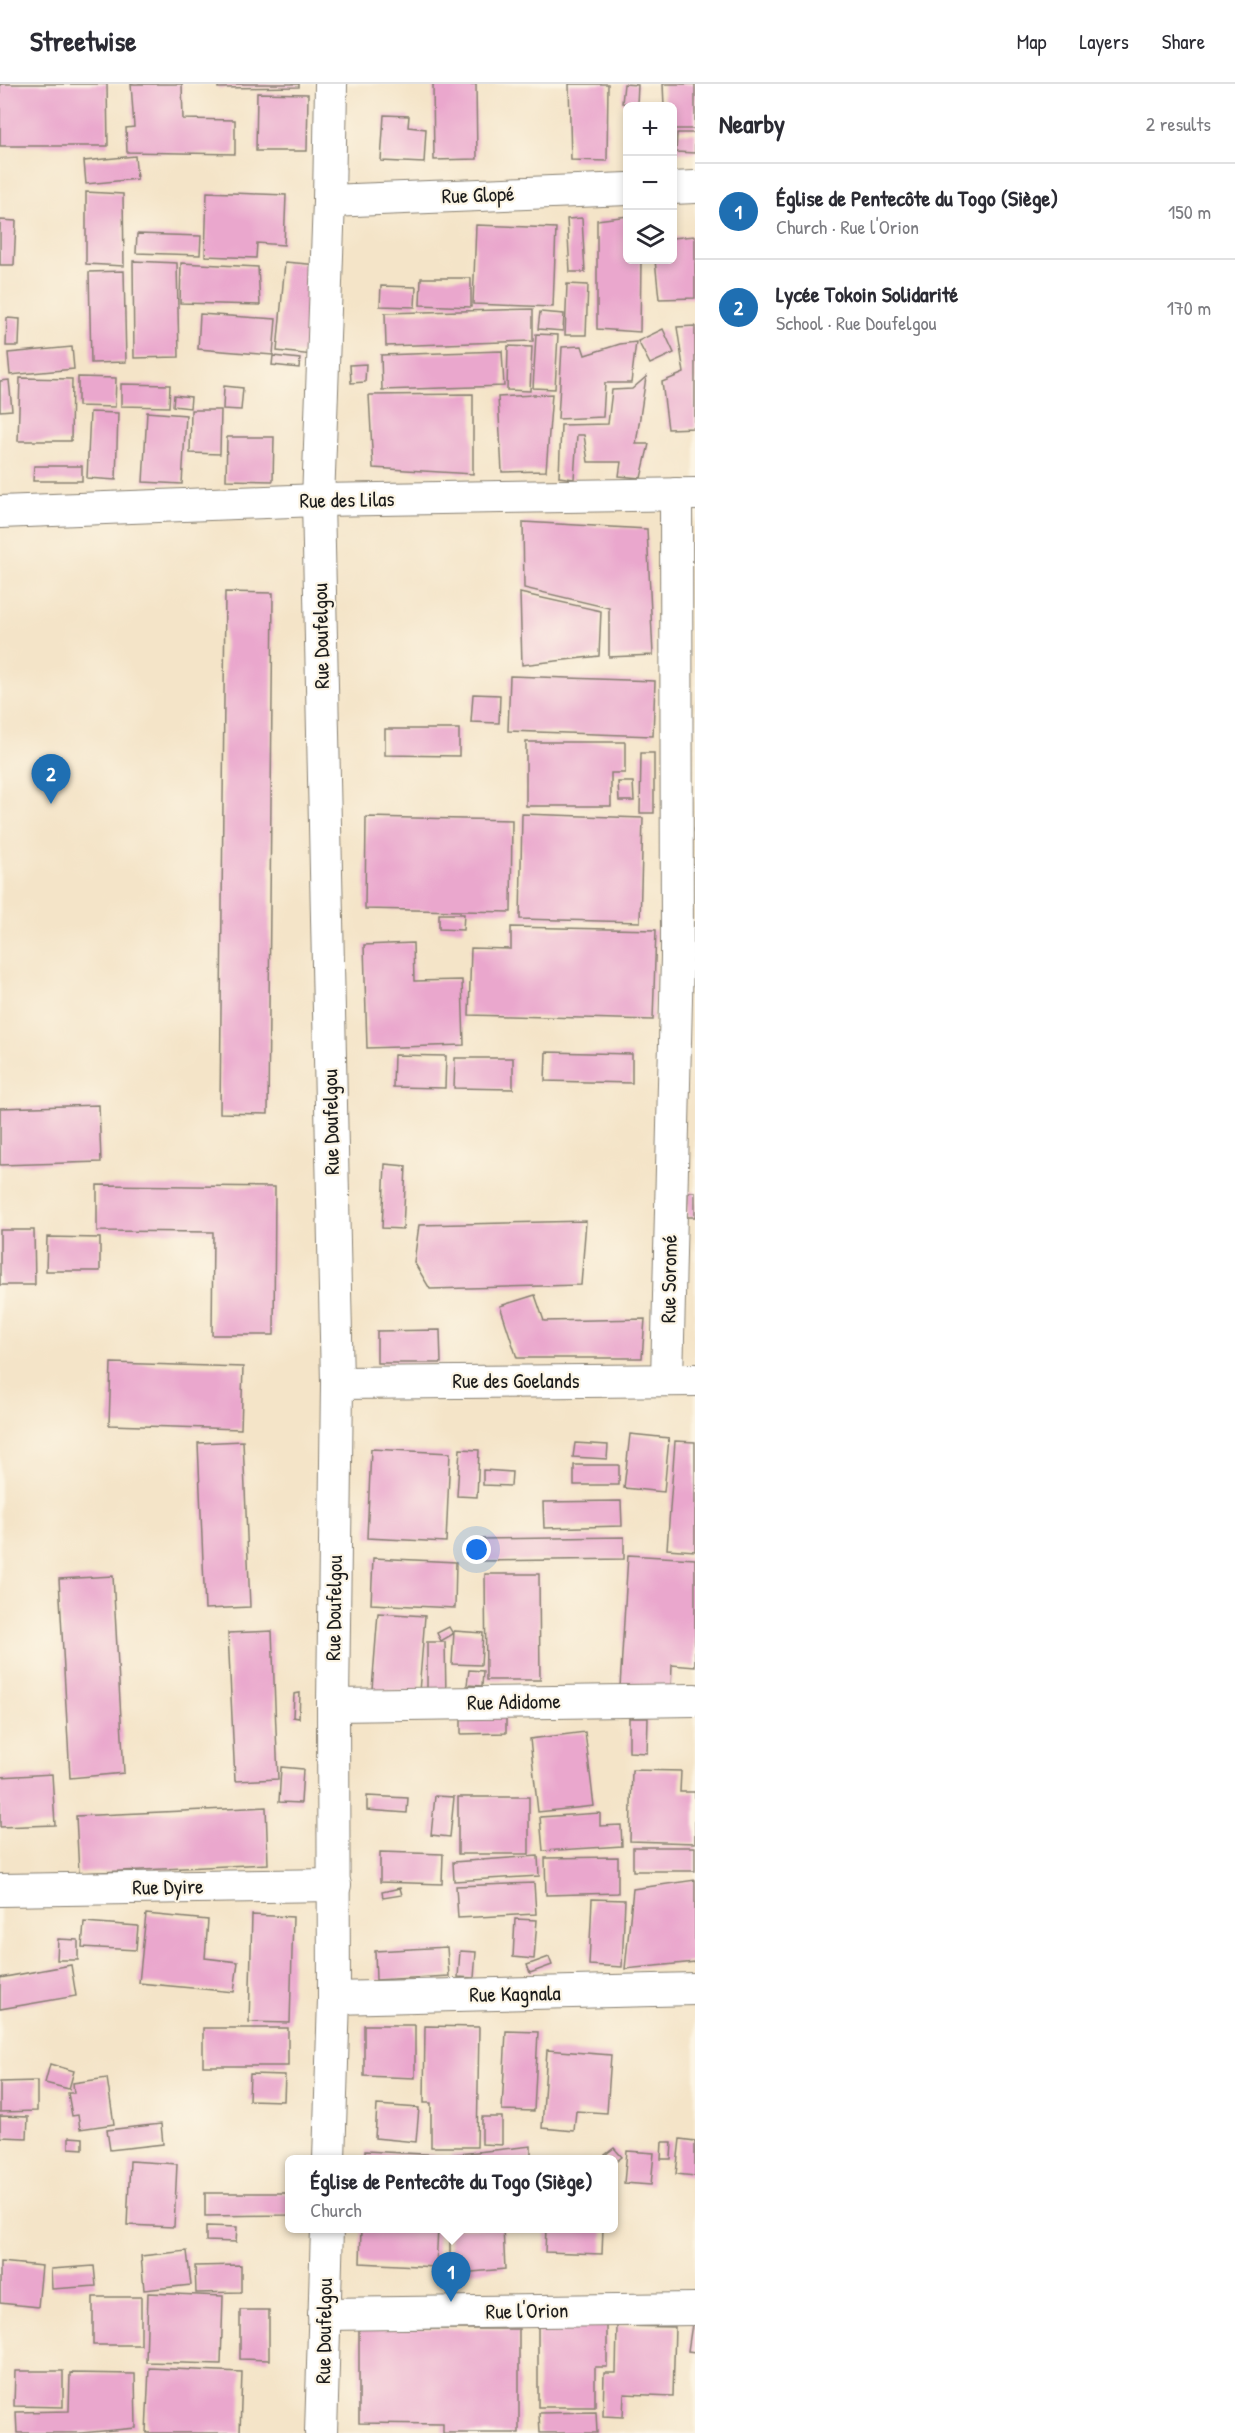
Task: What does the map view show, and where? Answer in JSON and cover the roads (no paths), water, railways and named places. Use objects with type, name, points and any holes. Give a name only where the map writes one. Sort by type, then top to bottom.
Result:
[{"type":"street","name":"Rue Doufelgou","points":[[329,2155],[334,1998],[333,1705],[337,1383],[318,500],[331,84]]},
{"type":"street","points":[[677,188],[695,187]]},
{"type":"street","name":"Rue Glopé","points":[[329,201],[623,189]]},
{"type":"street","name":"Rue des Lilas","points":[[0,512],[318,500],[686,494]]},
{"type":"street","name":"Rue Soromé","points":[[681,1380],[677,957],[686,494]]},
{"type":"street","name":"Rue des Goelands","points":[[337,1383],[681,1380]]},
{"type":"street","name":"Rue Adidome","points":[[333,1705],[695,1700]]},
{"type":"street","name":"Rue Dyire","points":[[0,1890],[335,1885]]},
{"type":"street","name":"Rue Kagnala","points":[[334,1998],[695,1989]]},
{"type":"street","name":"Rue Doufelgou","points":[[321,2433],[327,2233]]},
{"type":"street","name":"Rue l'Orion","points":[[324,2314],[695,2308]]},
{"type":"place","name":"Lycée Tokoin Solidarité","points":[[51,804]]},
{"type":"place","name":"Église de Pentecôte du Togo (Siège)","points":[[451,2302]]}]
